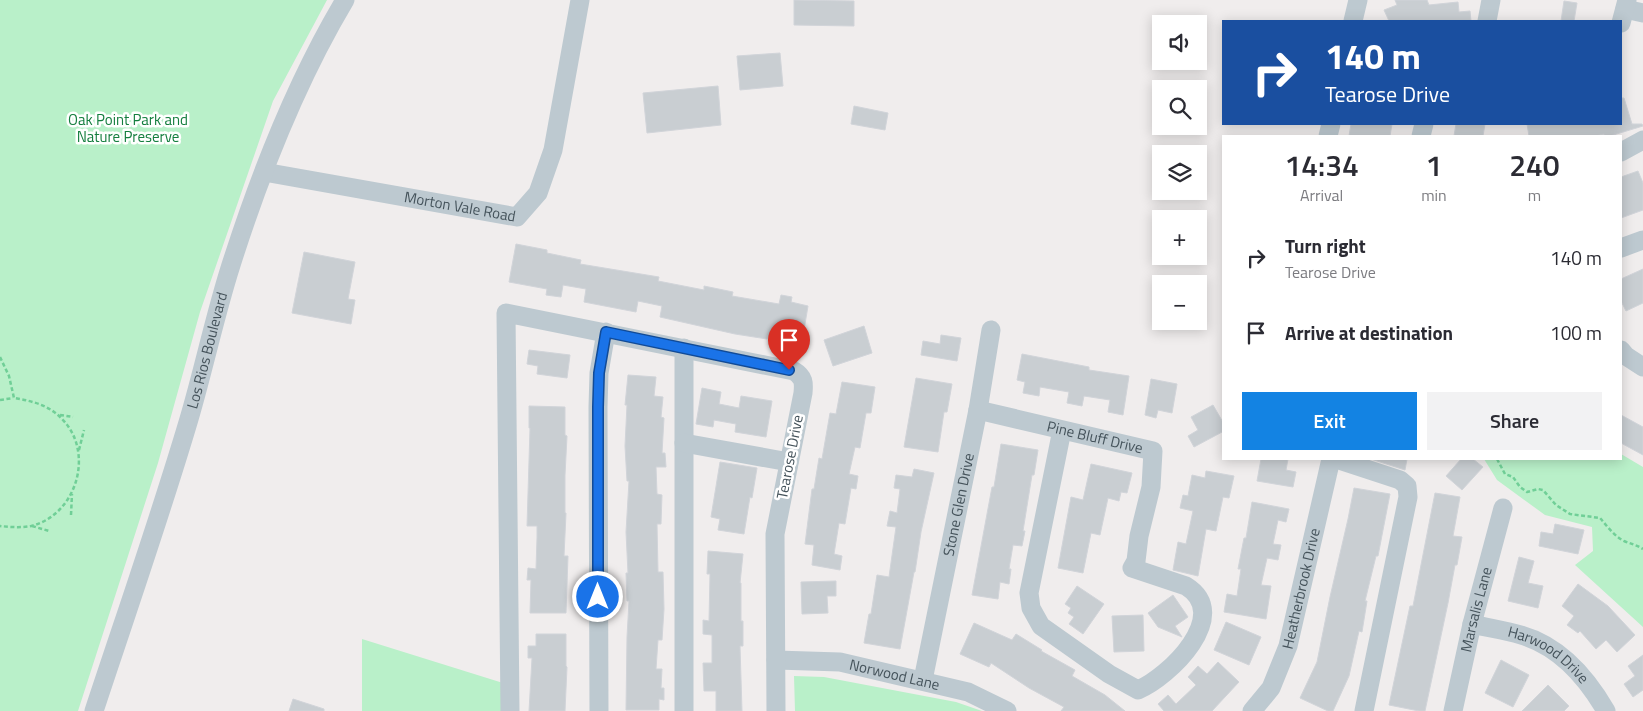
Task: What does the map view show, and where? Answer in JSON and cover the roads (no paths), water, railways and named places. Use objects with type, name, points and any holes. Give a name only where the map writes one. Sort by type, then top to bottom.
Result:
[{"type":"street","name":"Los Rios Boulevard","points":[[94,711],[189,419],[231,265],[264,172],[298,90],[345,0]]},
{"type":"street","name":"Morton Vale Road","points":[[264,172],[517,217],[538,193],[553,150],[580,0]]},
{"type":"street","points":[[1353,20],[1358,0]]},
{"type":"street","points":[[1487,20],[1491,0]]},
{"type":"street","points":[[1623,7],[1643,13]]},
{"type":"street","points":[[1622,151],[1643,140]]},
{"type":"street","points":[[1622,248],[1643,240]]},
{"type":"street","name":"Tearose Drive","points":[[510,711],[506,313],[684,348],[794,371],[799,374],[804,383],[775,534],[776,711]]},
{"type":"street","name":"Stone Glen Drive","points":[[923,680],[978,410],[991,330]]},
{"type":"street","points":[[599,711],[598,407],[599,373],[606,332]]},
{"type":"street","points":[[684,348],[684,711]]},
{"type":"street","points":[[1622,351],[1643,367]]},
{"type":"street","name":"Pine Bluff Drive","points":[[978,410],[1153,451],[1152,488],[1139,536],[1136,561],[1132,568],[1186,586],[1194,591],[1203,606],[1203,615],[1200,630],[1191,646],[1150,685],[1138,690],[1109,674],[1041,626],[1031,608],[1029,594],[1062,430]]},
{"type":"street","points":[[684,443],[789,462]]},
{"type":"street","name":"Heatherbrook Drive","points":[[1252,711],[1271,688],[1288,646],[1332,460]]},
{"type":"street","points":[[1339,460],[1400,480],[1407,486],[1408,497],[1364,711]]},
{"type":"street","name":"Marsalis Lane","points":[[1458,710],[1472,624],[1503,508]]},
{"type":"street","name":"Harwood Drive","points":[[1472,624],[1522,635],[1557,654],[1588,682],[1606,711]]},
{"type":"street","name":"Norwood Lane","points":[[776,660],[840,662],[923,680],[968,692],[1007,711]]},
{"type":"park label","name":"Oak Point Park and Nature Preserve","points":[[128,128]]}]
